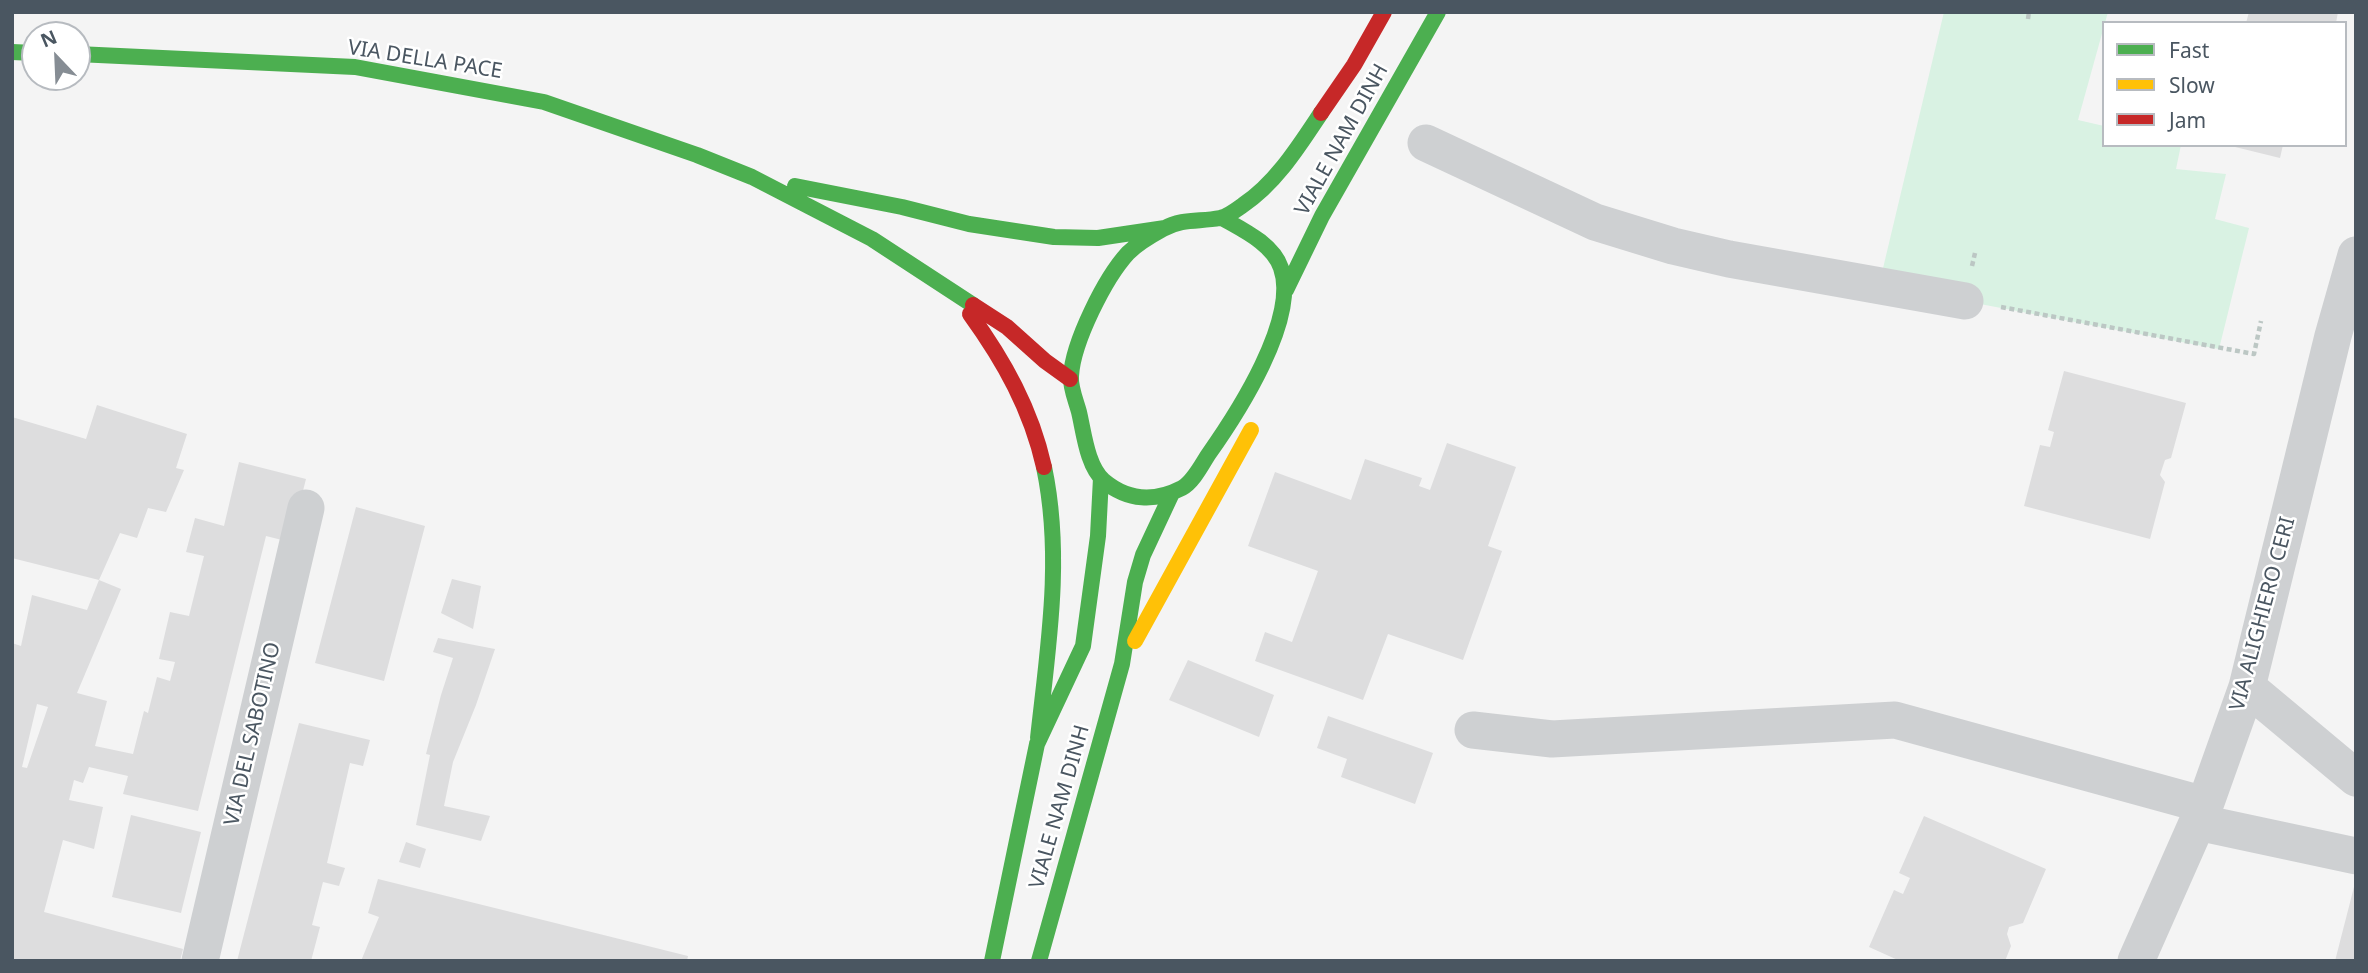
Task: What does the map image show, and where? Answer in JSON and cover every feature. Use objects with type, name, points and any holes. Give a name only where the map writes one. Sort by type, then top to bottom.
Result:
[{"type":"main road","name":"VIALE NAM DINH","points":[[1222,218],[1245,204],[1287,163],[1354,65],[1384,12]]},
{"type":"main road","name":"VIALE NAM DINH","points":[[1172,493],[1187,485],[1210,454],[1264,363],[1283,309],[1286,289],[1322,216],[1438,12]]},
{"type":"main road","name":"VIA DELLA PACE","points":[[91,55],[355,67],[446,82],[544,102],[752,177]]},
{"type":"main road","points":[[752,177],[902,207],[969,224],[1054,237],[1098,238],[1165,228],[1192,219],[1222,218],[1248,233],[1272,253],[1281,267],[1286,289]]},
{"type":"main road","points":[[752,177],[872,239],[1007,327],[1070,379]]},
{"type":"main road","points":[[1165,228],[1129,252],[1106,286],[1075,352],[1070,379],[1094,466],[1101,478],[1117,491],[1135,498],[1152,498],[1172,493]]},
{"type":"main road","points":[[952,290],[996,350],[1023,403],[1038,444],[1053,525],[1052,588],[1037,744]]},
{"type":"main road","points":[[1122,664],[1251,430],[1264,363]]},
{"type":"main road","points":[[1037,744],[1076,666],[1083,646],[1098,536],[1101,478]]},
{"type":"main road","points":[[1122,664],[1143,555],[1172,493]]},
{"type":"main road","name":"VIALE NAM DINH","points":[[1039,961],[1122,664]]},
{"type":"main road","name":"VIALE NAM DINH","points":[[992,961],[1037,744]]},
{"type":"street","points":[[1426,144],[1595,222],[1674,246],[1730,259],[1965,301]]},
{"type":"street","name":"VIA ALIGHIERO CERI","points":[[2136,961],[2201,814],[2247,687],[2333,336],[2356,255]]},
{"type":"street","name":"VIA DEL SABOTINO","points":[[200,961],[306,508]]},
{"type":"street","points":[[2247,687],[2356,778]]},
{"type":"street","points":[[1474,730],[1552,739],[1895,720],[2201,814],[2356,856]]},
{"type":"path","points":[[2028,19],[2029,12]]},
{"type":"path","points":[[1975,253],[1965,301],[2254,354],[2261,321]]},
{"type":"green space","points":[[1944,12],[2108,12],[2106,21],[2102,21],[2102,34],[2078,120],[2102,126],[2102,147],[2181,147],[2176,169],[2226,174],[2215,219],[2249,228],[2219,349],[1879,285]]},
{"type":"building","points":[[2249,12],[2338,12],[2336,21],[2247,21]]},
{"type":"building","points":[[2235,147],[2283,147],[2280,158]]},
{"type":"building","points":[[2064,371],[2186,403],[2171,458],[2165,460],[2160,475],[2165,482],[2150,539],[2024,506],[2040,445],[2050,447],[2054,432],[2048,430]]},
{"type":"building","points":[[97,405],[187,434],[176,468],[184,470],[166,512],[148,508],[137,538],[120,533],[99,580],[12,558],[12,417],[86,439]]},
{"type":"building","points":[[1447,443],[1516,467],[1488,546],[1502,551],[1463,660],[1388,634],[1363,700],[1255,661],[1265,632],[1292,642],[1318,571],[1248,546],[1275,472],[1351,500],[1365,459],[1422,478],[1419,486],[1430,490]]},
{"type":"building","points":[[239,462],[306,479],[290,542],[266,536],[198,811],[123,794],[128,776],[89,767],[83,783],[74,780],[69,800],[103,807],[94,849],[63,840],[44,912],[183,949],[180,961],[12,961],[12,643],[21,646],[32,595],[87,610],[99,580],[121,589],[77,693],[107,701],[95,746],[133,754],[144,711],[148,713],[157,677],[170,681],[175,662],[159,659],[170,612],[189,616],[204,556],[186,552],[195,518],[224,526]],"holes":[[[37,704],[48,707],[27,768],[22,767]]]},
{"type":"building","points":[[356,507],[425,526],[384,681],[315,663]]},
{"type":"building","points":[[452,579],[481,586],[473,629],[441,613]]},
{"type":"building","points":[[438,638],[495,649],[453,762],[444,806],[490,816],[481,841],[416,825],[430,755],[426,754],[453,658],[433,652]]},
{"type":"building","points":[[1188,660],[1274,695],[1259,737],[1169,700]]},
{"type":"building","points":[[1328,716],[1433,753],[1415,804],[1341,777],[1347,759],[1317,748]]},
{"type":"building","points":[[299,723],[370,740],[363,766],[350,763],[327,863],[345,868],[339,886],[323,882],[312,925],[320,927],[311,961],[237,961]]},
{"type":"building","points":[[131,815],[201,832],[181,913],[112,897]]},
{"type":"building","points":[[1924,816],[2046,869],[2023,923],[2009,927],[2007,934],[2011,946],[2005,961],[1900,961],[1869,947],[1894,890],[1903,894],[1910,878],[1899,873]]},
{"type":"building","points":[[406,842],[426,849],[420,868],[399,862]]},
{"type":"building","points":[[378,879],[688,956],[687,961],[361,961],[379,917],[368,913]]},
{"type":"building","points":[[2355,883],[2356,961],[2335,961]]},
{"type":"traffic: fast","points":[[1286,290],[1322,216],[1438,12]]},
{"type":"traffic: fast","points":[[12,52],[21,52]]},
{"type":"traffic: fast","points":[[91,55],[355,67],[544,102],[752,177],[872,239],[973,305]]},
{"type":"traffic: fast","points":[[1222,218],[1264,245],[1277,259],[1281,268],[1284,289],[1281,313],[1273,339],[1249,391],[1190,482],[1162,496],[1132,496],[1113,488],[1098,475],[1087,449],[1071,385],[1078,346],[1100,294],[1128,253],[1149,237],[1177,223],[1223,217],[1255,196],[1286,163],[1321,113]]},
{"type":"traffic: fast","points":[[795,186],[902,207],[969,224],[1054,237],[1098,238],[1165,228]]},
{"type":"traffic: fast","points":[[1038,738],[1053,568],[1050,501],[1044,467]]},
{"type":"traffic: fast","points":[[992,961],[1037,744],[1083,646],[1098,536],[1101,478]]},
{"type":"traffic: fast","points":[[1039,961],[1122,664],[1135,582],[1143,555],[1172,493]]},
{"type":"traffic: slow","points":[[1135,641],[1251,430]]},
{"type":"traffic: jam","points":[[1321,113],[1354,65],[1384,12]]},
{"type":"traffic: jam","points":[[973,305],[1007,327],[1070,379]]},
{"type":"traffic: jam","points":[[970,314],[1015,386],[1032,425],[1044,467]]}]
